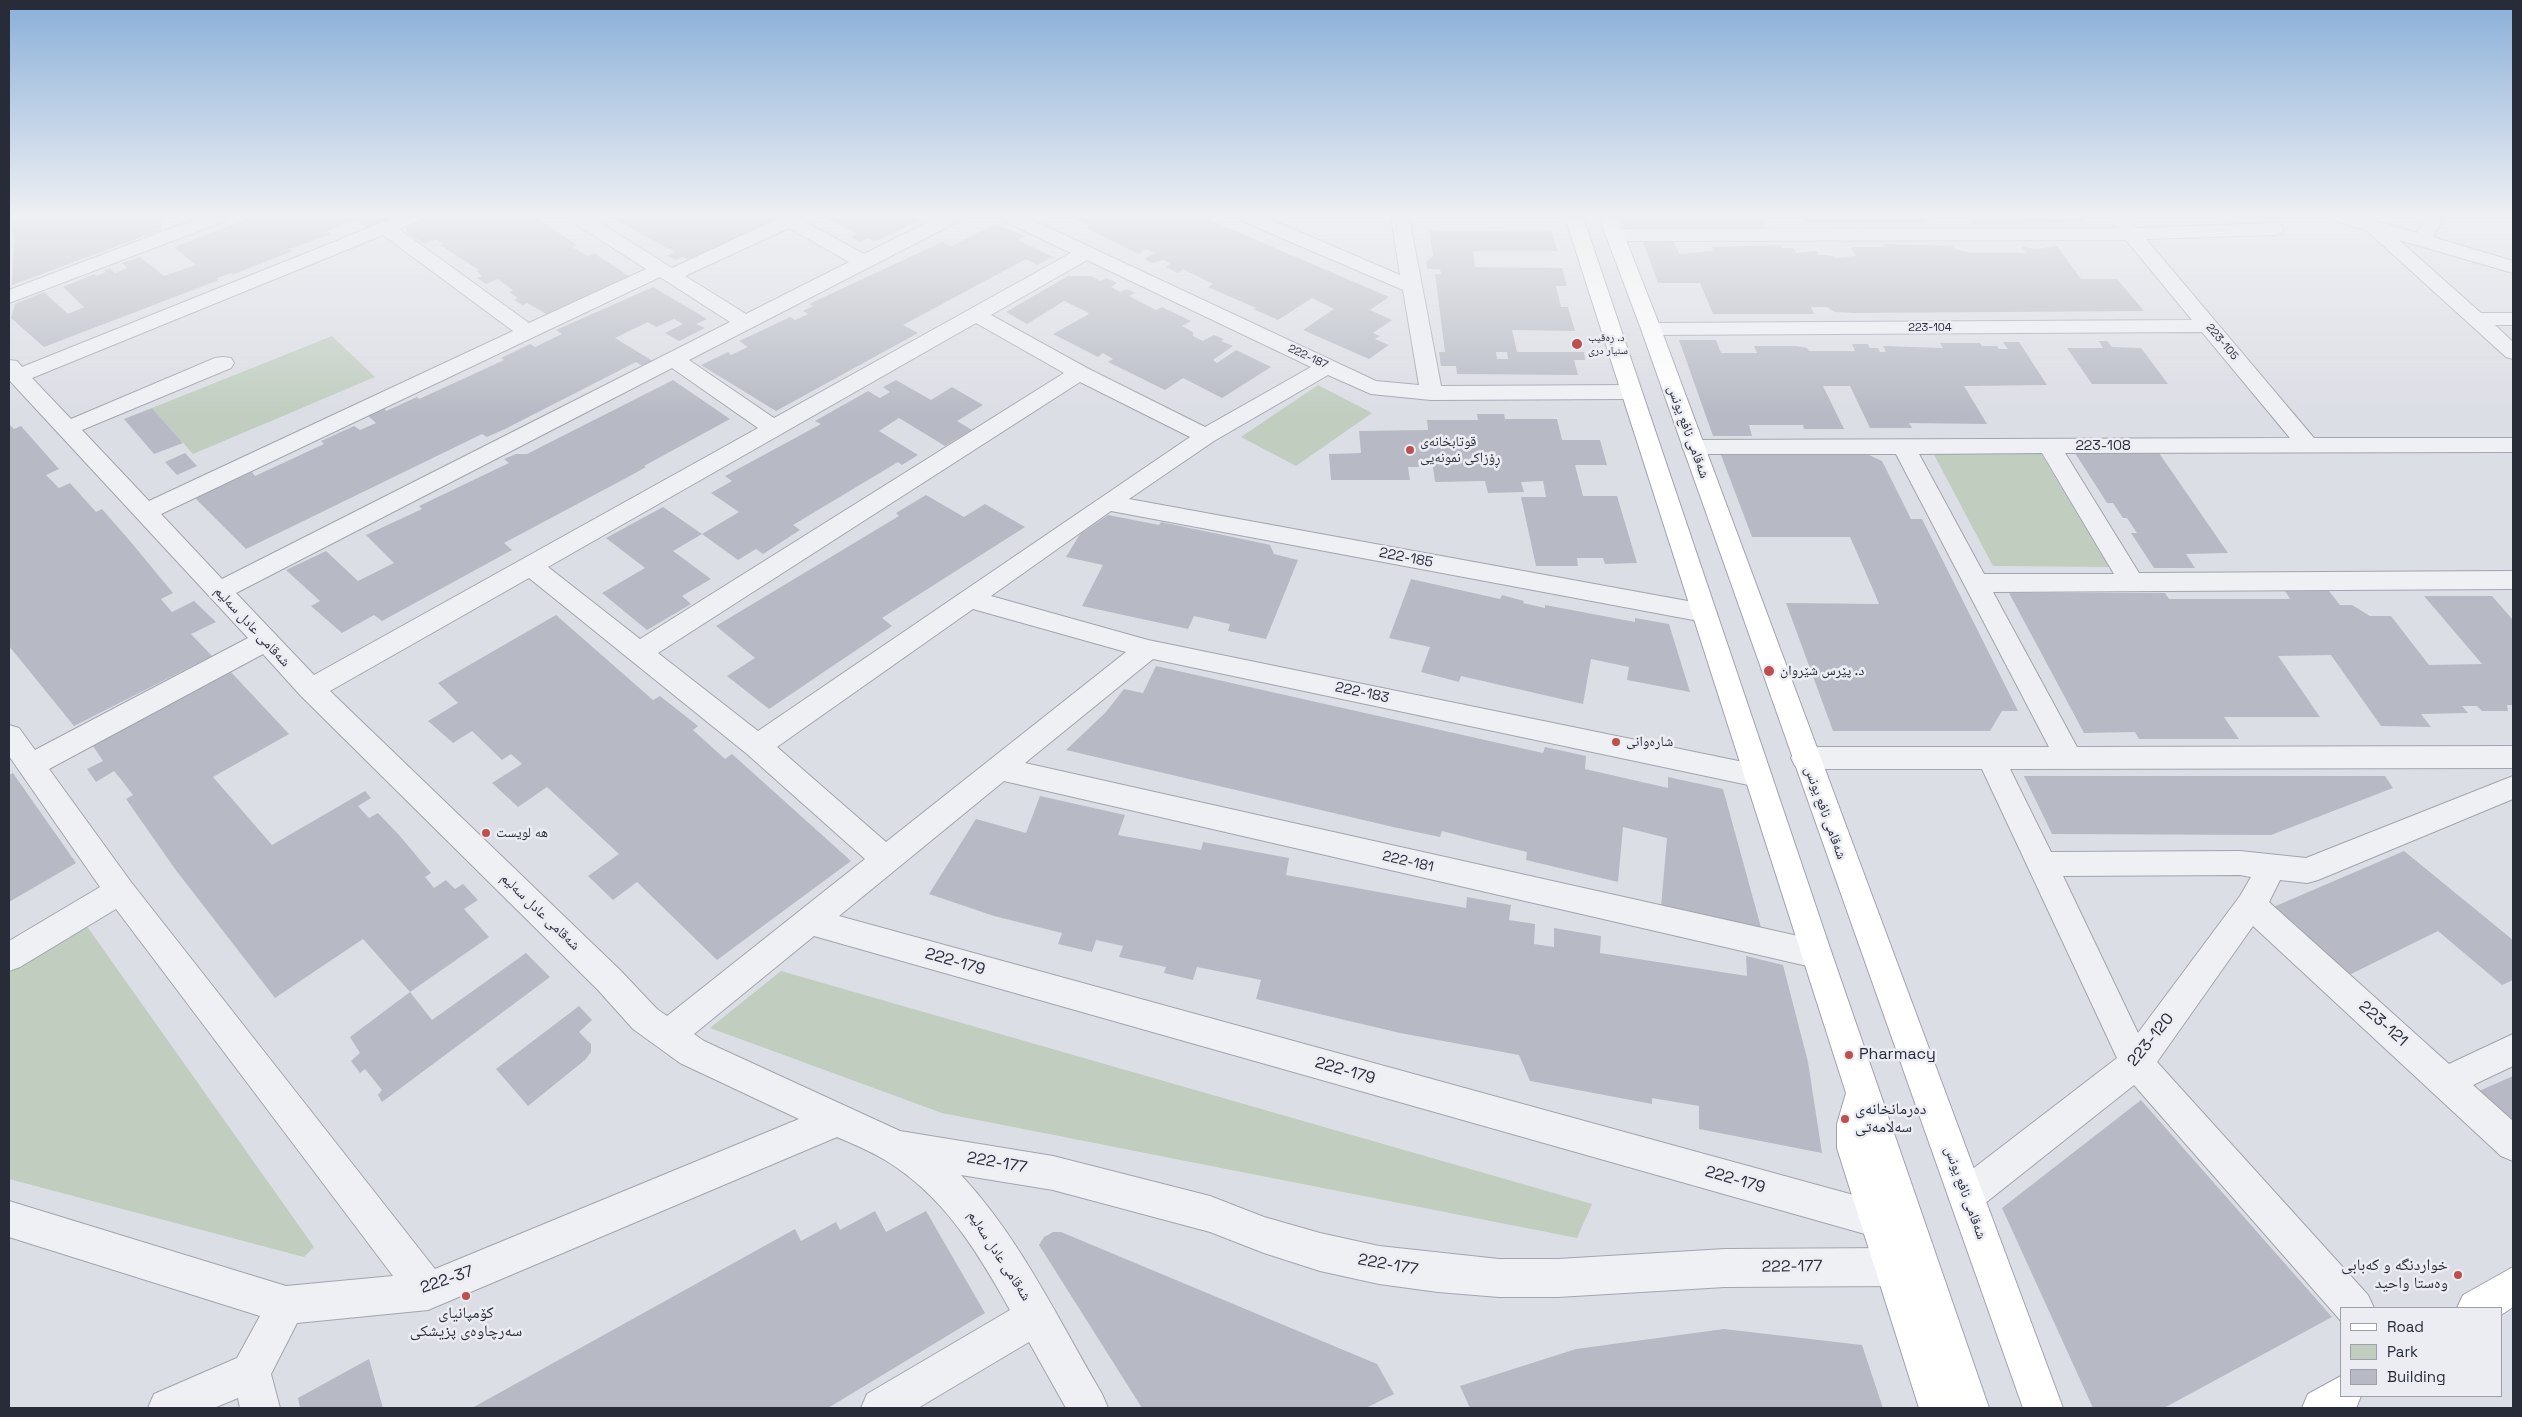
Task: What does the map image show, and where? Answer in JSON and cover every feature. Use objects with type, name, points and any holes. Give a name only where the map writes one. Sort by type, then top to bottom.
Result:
[{"type":"main road","points":[[1595,283],[1816,954],[1969,1408]]},
{"type":"main road","name":"شەقامی نافع یونس","points":[[1633,283],[2043,1408]]},
{"type":"main road","points":[[1679,537],[1725,537]]},
{"type":"main road","points":[[1863,1093],[1854,1124],[1854,1136],[1858,1155],[1939,1408]]},
{"type":"main road","points":[[2478,1307],[2513,1286]]},
{"type":"main road","points":[[2322,1408],[2340,1397]]},
{"type":"street","points":[[9,297],[41,283]]},
{"type":"street","points":[[13,371],[242,283]]},
{"type":"street","points":[[461,283],[529,333]]},
{"type":"street","points":[[145,512],[529,333],[642,283]]},
{"type":"street","points":[[681,283],[744,322]]},
{"type":"street","points":[[219,591],[744,322],[824,283]]},
{"type":"street","points":[[311,689],[1030,283]]},
{"type":"street","name":"222-187","points":[[1153,283],[1371,387],[1431,393],[1630,392]]},
{"type":"street","points":[[1403,283],[1412,287]]},
{"type":"street","points":[[1411,283],[1431,393]]},
{"type":"street","name":"223-105","points":[[2172,283],[2308,446]]},
{"type":"street","points":[[2437,283],[2513,353]]},
{"type":"street","points":[[974,314],[1079,373],[1206,436]]},
{"type":"street","points":[[2477,319],[2513,319]]},
{"type":"street","name":"223-104","points":[[1651,330],[2209,326]]},
{"type":"street","points":[[674,359],[773,428]]},
{"type":"street","points":[[68,428],[223,363]]},
{"type":"street","points":[[757,746],[1107,502],[1206,436],[1327,366]]},
{"type":"street","name":"شەقامی عادل سەلیم","points":[[13,371],[311,689],[609,980],[626,1000],[667,1036],[720,1066],[839,1119],[896,1147],[923,1164],[947,1186],[971,1212],[992,1241],[1088,1408]]},
{"type":"street","points":[[639,652],[1079,373]]},
{"type":"street","name":"223-108","points":[[1693,447],[2513,445]]},
{"type":"street","points":[[2049,446],[2131,581]]},
{"type":"street","points":[[1904,447],[2068,757]]},
{"type":"street","name":"222-185","points":[[1107,502],[1704,613]]},
{"type":"street","points":[[529,565],[757,746],[886,860]]},
{"type":"street","points":[[1977,583],[2513,580]]},
{"type":"street","name":"222-183","points":[[969,599],[1148,649],[1758,776]]},
{"type":"street","points":[[30,766],[266,641]]},
{"type":"street","points":[[667,1036],[812,922],[1148,649]]},
{"type":"street","points":[[9,735],[120,891],[428,1290]]},
{"type":"street","points":[[1805,758],[2513,757]]},
{"type":"street","points":[[1991,758],[2136,1063],[2354,1307]]},
{"type":"street","name":"222-181","points":[[1001,769],[1816,954]]},
{"type":"street","points":[[2043,864],[2240,863],[2307,871],[2513,787]]},
{"type":"street","name":"223-120","points":[[1966,1196],[2136,1063],[2252,905],[2272,866]]},
{"type":"street","points":[[9,957],[120,891]]},
{"type":"street","name":"223-121","points":[[2252,905],[2513,1144]]},
{"type":"street","name":"222-179","points":[[812,922],[1879,1220]]},
{"type":"street","points":[[2446,1082],[2513,1049]]},
{"type":"street","name":"222-37","points":[[9,1219],[286,1305],[428,1290],[839,1119]]},
{"type":"street","name":"222-177","points":[[896,1147],[974,1158],[1052,1173],[1210,1214],[1264,1235],[1320,1252],[1379,1265],[1438,1273],[1498,1278],[1558,1278],[1725,1268],[1894,1267]]},
{"type":"street","points":[[168,1408],[256,1390],[286,1305]]},
{"type":"street","points":[[881,1408],[1036,1316]]},
{"type":"green space","points":[[332,336],[375,377],[193,454],[152,408]]},
{"type":"green space","points":[[1318,385],[1372,413],[1296,466],[1241,437]]},
{"type":"green space","points":[[1931,449],[2038,449],[2109,567],[1993,566]]},
{"type":"green space","points":[[86,925],[314,1247],[304,1257],[9,1179],[9,973]]},
{"type":"green space","points":[[781,971],[1592,1204],[1577,1238],[942,1113],[710,1028]]},
{"type":"building","points":[[72,283],[211,283],[44,347],[11,318],[15,304],[44,292],[68,314],[84,307],[63,287]]},
{"type":"building","points":[[504,283],[614,283],[548,315],[527,303],[523,305],[514,300],[518,298],[509,292],[513,290]]},
{"type":"building","points":[[854,283],[981,283],[903,325],[918,333],[776,411],[701,365],[728,352],[731,355],[748,347],[739,341],[790,317],[795,320],[808,314],[803,311],[813,306],[809,304]]},
{"type":"building","points":[[1056,283],[1117,283],[1111,287],[1120,292],[1127,289],[1135,293],[1129,296],[1156,310],[1162,307],[1191,321],[1182,326],[1193,332],[1193,336],[1203,341],[1214,335],[1224,339],[1221,341],[1233,346],[1213,360],[1217,363],[1236,350],[1271,367],[1222,398],[1183,378],[1165,390],[1108,362],[1113,359],[1103,353],[1098,357],[1053,334],[1089,314],[1087,312],[1064,301],[1027,324],[1006,312]]},
{"type":"building","points":[[1211,283],[1357,283],[1389,297],[1370,310],[1392,320],[1373,333],[1380,336],[1375,339],[1389,345],[1369,359],[1303,330],[1334,309],[1312,298],[1278,320],[1208,287],[1213,284]]},
{"type":"building","points":[[1436,283],[1566,283],[1567,286],[1556,286],[1561,307],[1568,307],[1575,331],[1512,330],[1517,352],[1584,352],[1585,360],[1574,360],[1578,375],[1457,374],[1456,366],[1441,366],[1439,352],[1445,352]],"holes":[[[1496,352],[1507,352],[1508,359],[1497,359]]]},
{"type":"building","points":[[1700,283],[2120,283],[2144,311],[1854,313],[1835,312],[1827,307],[1811,307],[1814,314],[1713,314]]},
{"type":"building","points":[[653,287],[707,319],[696,324],[705,328],[679,341],[665,333],[683,324],[674,319],[656,327],[648,322],[615,338],[656,363],[646,368],[636,362],[505,429],[487,437],[482,434],[246,549],[195,498],[252,472],[255,476],[324,444],[321,441],[354,426],[360,430],[376,423],[367,415],[384,408],[386,411],[417,397],[419,399],[504,360],[501,358],[530,344],[535,347],[562,334],[556,330]]},
{"type":"building","points":[[1679,340],[1716,340],[1721,353],[1757,353],[1754,346],[1796,346],[1807,348],[1809,351],[1855,351],[1852,344],[1868,344],[1870,348],[1878,348],[1880,352],[1886,352],[1883,346],[1943,348],[1940,343],[1980,343],[1982,346],[1997,346],[1999,349],[2008,349],[2003,342],[2019,342],[2047,385],[1964,386],[1987,424],[1909,423],[1912,428],[1870,428],[1850,386],[1823,386],[1844,429],[1804,429],[1803,425],[1749,425],[1752,436],[1713,436]]},
{"type":"building","points":[[2099,341],[2107,341],[2112,347],[2141,348],[2168,384],[2092,384],[2067,348],[2103,348]]},
{"type":"building","points":[[673,380],[730,419],[644,466],[646,467],[628,477],[504,543],[512,550],[382,621],[374,615],[342,633],[311,606],[320,601],[286,570],[326,551],[358,581],[394,563],[366,535],[422,509],[419,506],[509,463],[504,459],[516,454],[527,454]]},
{"type":"building","points":[[896,380],[931,400],[952,387],[983,405],[957,421],[972,430],[945,446],[899,418],[879,431],[918,455],[902,465],[898,462],[793,525],[800,530],[763,554],[756,549],[738,560],[702,534],[739,512],[711,493],[732,481],[725,476],[821,424],[815,421],[868,391],[880,398],[890,392],[883,387]]},
{"type":"building","points":[[152,408],[183,443],[154,454],[124,419]]},
{"type":"building","points":[[1477,414],[1504,414],[1505,419],[1557,419],[1562,440],[1600,440],[1607,465],[1575,465],[1583,496],[1617,496],[1637,563],[1605,564],[1603,558],[1577,558],[1578,566],[1536,566],[1521,497],[1546,497],[1543,481],[1521,482],[1524,492],[1488,493],[1485,481],[1435,482],[1432,460],[1418,460],[1419,467],[1408,467],[1410,480],[1331,480],[1329,454],[1361,453],[1359,431],[1428,430],[1427,420],[1478,420]]},
{"type":"building","points":[[9,424],[14,429],[21,426],[59,469],[46,475],[59,488],[70,483],[96,512],[102,509],[130,541],[173,593],[161,599],[172,612],[194,601],[216,622],[191,634],[212,656],[74,726],[9,646]]},
{"type":"building","points":[[185,453],[197,466],[177,475],[165,462]]},
{"type":"building","points":[[2075,453],[2159,453],[2228,553],[2186,554],[2195,568],[2154,568],[2131,533],[2137,533],[2127,518],[2123,518],[2113,503],[2107,503]]},
{"type":"building","points":[[1867,454],[1882,461],[1911,519],[1922,519],[2018,711],[2002,711],[1990,731],[1833,731],[1786,603],[1879,604],[1875,594],[1850,537],[1752,537],[1721,455]]},
{"type":"building","points":[[926,495],[964,517],[985,504],[1025,527],[882,618],[892,626],[769,709],[727,676],[755,658],[716,626],[899,516],[896,513]]},
{"type":"building","points":[[663,507],[702,534],[673,551],[711,579],[682,596],[691,604],[647,630],[602,593],[645,568],[606,538]]},
{"type":"building","points":[[1108,515],[1159,525],[1161,522],[1266,544],[1270,545],[1274,554],[1298,560],[1266,639],[1228,631],[1230,624],[1194,616],[1188,629],[1082,606],[1103,565],[1066,557],[1080,534]]},
{"type":"building","points":[[1411,579],[1500,599],[1502,595],[1524,601],[1523,603],[1545,608],[1545,605],[1635,622],[1635,618],[1669,624],[1690,692],[1627,680],[1629,667],[1591,659],[1583,704],[1461,676],[1459,682],[1421,672],[1430,647],[1389,638]]},
{"type":"building","points":[[2285,591],[2329,591],[2340,605],[2352,605],[2370,616],[2391,616],[2429,665],[2482,664],[2424,596],[2492,596],[2513,620],[2513,705],[2507,705],[2508,711],[2482,711],[2477,706],[2462,706],[2468,713],[2421,714],[2431,727],[2381,726],[2331,655],[2278,656],[2320,717],[2224,717],[2239,739],[2139,739],[2135,732],[2084,733],[2009,593],[2165,593],[2169,599],[2290,599]]},
{"type":"building","points":[[556,615],[653,700],[660,696],[698,726],[693,730],[725,759],[732,754],[851,861],[717,960],[637,882],[613,900],[588,876],[619,854],[547,787],[518,807],[492,783],[522,764],[511,754],[502,760],[472,731],[453,743],[428,721],[458,703],[438,683]]},
{"type":"building","points":[[1156,666],[1543,753],[1545,747],[1586,756],[1585,769],[1668,788],[1668,777],[1723,789],[1762,931],[1661,907],[1667,838],[1623,827],[1618,882],[1526,860],[1527,852],[1442,831],[1440,837],[1393,827],[1066,750],[1106,712],[1124,689],[1143,693]]},
{"type":"building","points":[[230,671],[289,734],[213,777],[272,845],[365,791],[371,798],[358,806],[369,818],[378,813],[399,835],[431,873],[425,877],[434,888],[446,880],[455,889],[463,884],[478,900],[464,909],[489,937],[410,992],[363,939],[275,998],[175,869],[126,799],[133,795],[114,771],[96,782],[87,769],[103,761],[91,743]]},
{"type":"building","points":[[13,773],[76,863],[9,902],[9,775]]},
{"type":"building","points":[[2024,776],[2385,776],[2393,788],[2271,835],[2052,834]]},
{"type":"building","points":[[1040,796],[1125,815],[1118,835],[1201,850],[1203,842],[1289,858],[1286,875],[1466,908],[1467,897],[1511,905],[1509,920],[1535,924],[1534,944],[1554,947],[1554,928],[1601,936],[1600,953],[1747,976],[1746,956],[1783,965],[1808,1062],[1822,1153],[1699,1129],[1699,1106],[1652,1098],[1652,1104],[1530,1081],[1519,1055],[1400,1033],[1256,999],[1261,980],[1197,967],[1193,980],[1164,973],[1166,967],[1119,957],[1123,946],[1096,940],[1092,952],[1058,944],[1062,933],[994,916],[929,894],[976,819],[1026,833]]},
{"type":"building","points":[[2404,851],[2513,940],[2513,980],[2502,985],[2438,931],[2347,976],[2271,908]]},
{"type":"building","points":[[526,953],[550,977],[382,1102],[378,1095],[382,1090],[365,1069],[360,1073],[351,1061],[360,1053],[350,1037],[410,992],[432,1020]]},
{"type":"building","points":[[579,1006],[592,1020],[579,1032],[591,1044],[591,1052],[585,1060],[528,1106],[496,1069]]},
{"type":"building","points":[[2513,1076],[2513,1122],[2479,1091]]},
{"type":"building","points":[[2141,1100],[2332,1317],[2164,1408],[2093,1408],[2002,1208]]},
{"type":"building","points":[[875,1211],[886,1232],[926,1211],[985,1313],[828,1408],[472,1408],[795,1229],[801,1241],[836,1222],[840,1230]]},
{"type":"building","points":[[1053,1232],[1061,1232],[1377,1364],[1394,1394],[1366,1408],[1142,1408],[1039,1245],[1044,1237]]},
{"type":"building","points":[[1724,1329],[1862,1345],[1883,1408],[1470,1408],[1460,1386],[1576,1349]]},
{"type":"building","points":[[369,1359],[383,1408],[300,1408],[298,1398]]},
{"type":"place","name":"د. ڕەقیب سنیار دری","points":[[1577,344]]},
{"type":"place","name":"قوتابخانەی ڕۆزاکی نمونەیی","points":[[1410,450]]},
{"type":"place","name":"د. پێرس شێروان","points":[[1769,671]]},
{"type":"place","name":"شارەوانی","points":[[1616,742]]},
{"type":"place","name":"هه لويست","points":[[486,833]]},
{"type":"place","name":"Pharmacy","points":[[1849,1055]]},
{"type":"place","name":"دەرمانخانەی سەلامەتی","points":[[1845,1119]]},
{"type":"place","name":"خواردنگە و کەبابی وەستا واحید","points":[[2458,1275]]},
{"type":"place","name":"کۆمپانیای سەرچاوەی پزیشکی","points":[[466,1296]]}]
